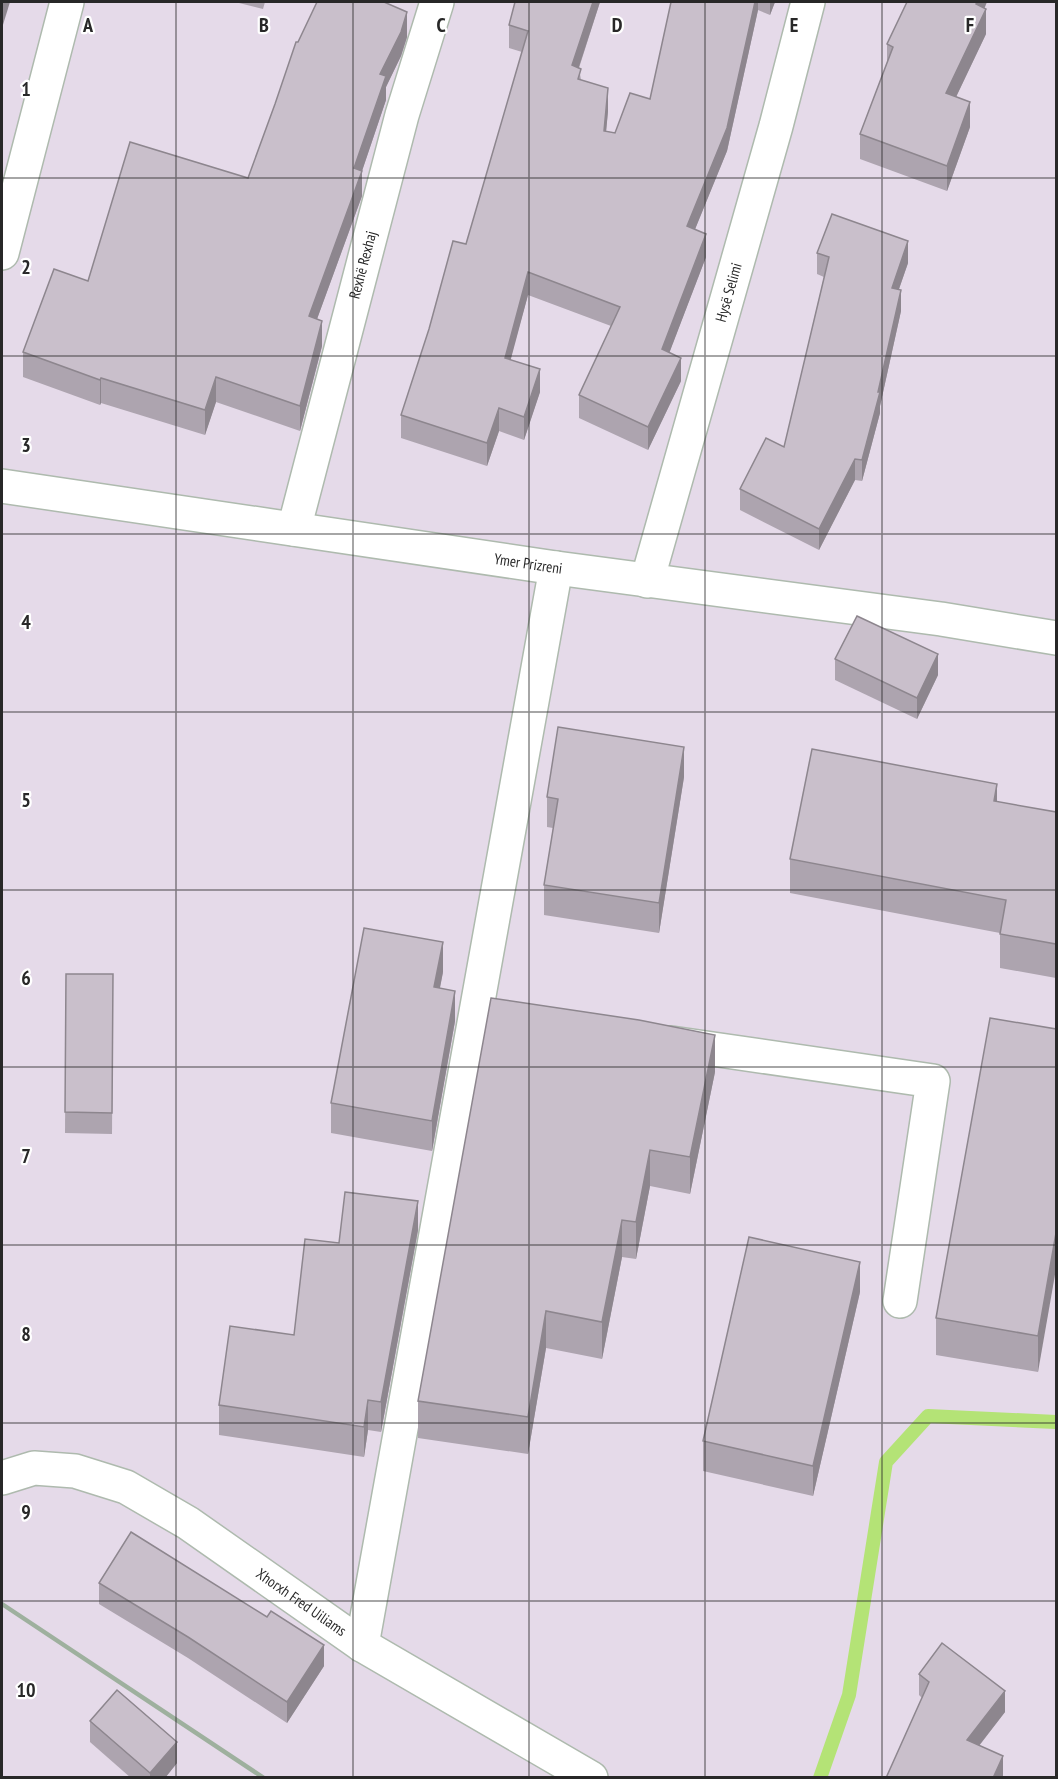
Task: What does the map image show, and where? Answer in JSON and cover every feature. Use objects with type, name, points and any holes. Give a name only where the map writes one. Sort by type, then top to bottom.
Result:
[{"type":"street","points":[[2,253],[67,2]]},
{"type":"street","name":"Rexhë Rexhaj","points":[[294,529],[402,115],[437,2]]},
{"type":"street","name":"Hysë Selimi","points":[[648,581],[776,126],[808,2]]},
{"type":"street","name":"Ymer Prizreni","points":[[2,486],[556,568],[941,619],[1056,638]]},
{"type":"street","points":[[362,1645],[488,1016],[556,568]]},
{"type":"street","points":[[640,1038],[933,1081],[900,1301]]},
{"type":"street","name":"Xhorxh Fred Uiliams","points":[[2,1478],[34,1468],[75,1471],[126,1486],[188,1523],[362,1645],[591,1778]]},
{"type":"building","points":[[317,2],[384,2],[407,12],[401,32],[380,74],[386,76],[354,168],[362,171],[309,316],[322,321],[300,406],[216,377],[205,410],[101,378],[100,380],[23,352],[54,269],[88,281],[130,142],[248,178],[296,42]]},
{"type":"building","points":[[515,2],[593,2],[572,65],[581,69],[578,79],[608,88],[604,131],[615,133],[630,93],[650,99],[671,2],[755,2],[727,128],[687,226],[706,234],[662,349],[681,358],[648,427],[579,395],[620,307],[528,272],[505,358],[540,369],[524,417],[499,408],[487,443],[401,415],[429,329],[453,241],[466,244],[528,31],[509,25]]},
{"type":"building","points":[[907,2],[977,2],[976,4],[986,9],[946,93],[970,102],[947,166],[860,134],[893,47],[887,44]]},
{"type":"building","points":[[832,214],[908,241],[892,288],[901,290],[878,392],[880,392],[862,460],[855,459],[819,529],[740,489],[766,438],[784,447],[829,257],[817,253]]},
{"type":"building","points":[[857,616],[938,654],[917,698],[835,659]]},
{"type":"building","points":[[558,727],[684,747],[659,903],[544,885],[558,799],[547,797]]},
{"type":"building","points":[[812,749],[997,784],[994,801],[1056,812],[1056,944],[1000,934],[1006,900],[790,859]]},
{"type":"building","points":[[364,928],[443,942],[434,987],[455,991],[432,1121],[331,1103]]},
{"type":"building","points":[[66,974],[113,974],[112,1113],[65,1112]]},
{"type":"building","points":[[491,998],[639,1020],[715,1035],[690,1157],[650,1150],[636,1222],[622,1220],[602,1322],[546,1311],[528,1417],[418,1401]]},
{"type":"building","points":[[990,1018],[1056,1029],[1056,1233],[1038,1336],[936,1318]]},
{"type":"building","points":[[345,1192],[418,1201],[381,1402],[368,1400],[364,1427],[219,1405],[230,1326],[294,1335],[305,1239],[339,1243]]},
{"type":"building","points":[[749,1237],[860,1262],[813,1466],[703,1441]]},
{"type":"building","points":[[131,1532],[267,1617],[271,1611],[324,1645],[287,1702],[188,1637],[99,1583]]},
{"type":"building","points":[[942,1643],[1005,1691],[967,1740],[1003,1756],[993,1778],[886,1778],[929,1682],[919,1674]]},
{"type":"building","points":[[117,1690],[177,1742],[150,1773],[90,1721]]},
{"type":"waterway","points":[[820,1778],[849,1695],[886,1462],[928,1416],[1056,1422]]},
{"type":"railway","points":[[2,1604],[264,1778]]}]
